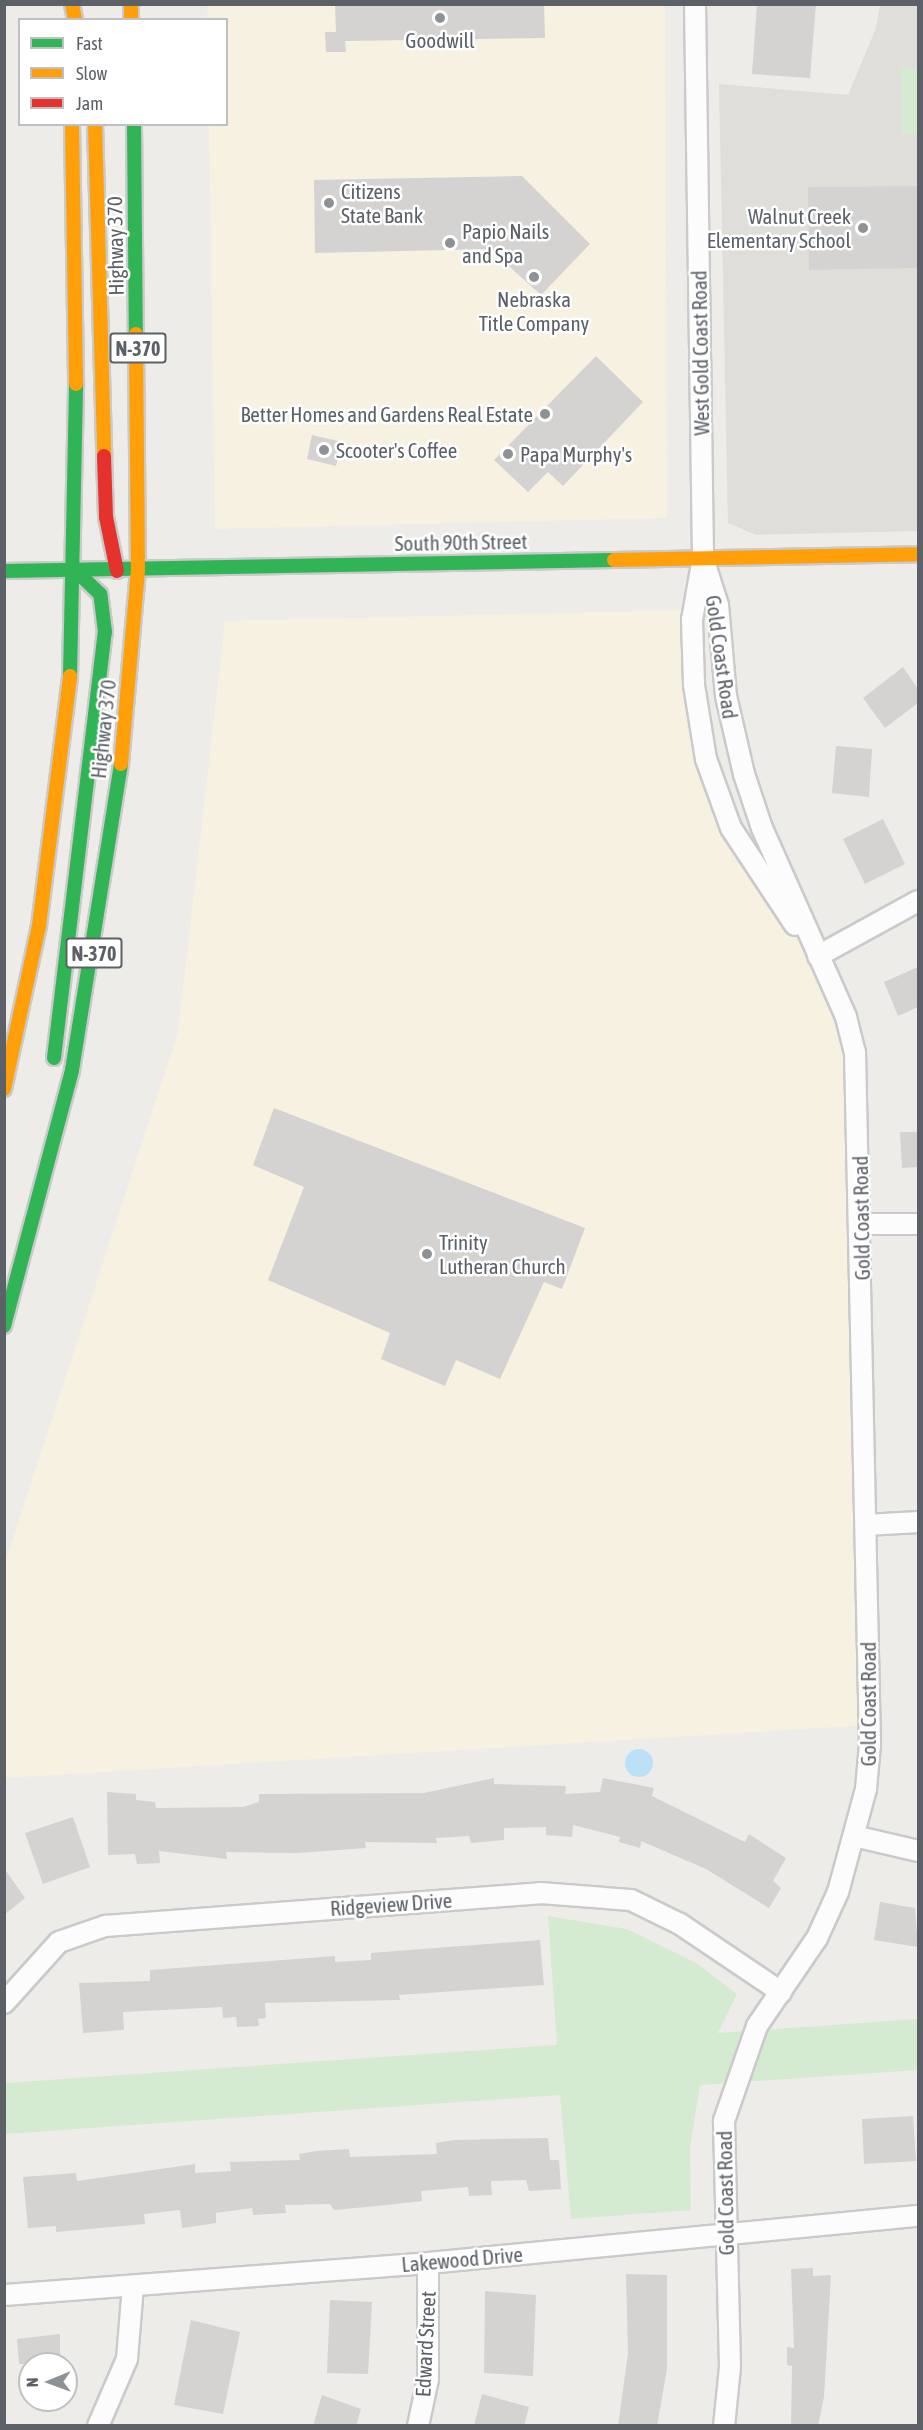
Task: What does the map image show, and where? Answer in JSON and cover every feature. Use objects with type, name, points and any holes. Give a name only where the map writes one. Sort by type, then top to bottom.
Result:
[{"type":"main road","name":"Highway 370","points":[[4,1089],[39,926],[57,807],[75,570],[72,126]]},
{"type":"main road","points":[[95,126],[106,517],[117,571]]},
{"type":"main road","name":"Highway 370","points":[[4,1326],[35,1218],[72,1070],[98,930],[128,710],[138,571],[134,126]]},
{"type":"main road","name":"South 90th Street","points":[[4,571],[138,571],[918,554]]},
{"type":"main road","points":[[35,1218],[105,632],[100,594],[75,570]]},
{"type":"street","name":"West Gold Coast Road","points":[[694,4],[703,558]]},
{"type":"street","name":"Gold Coast Road","points":[[703,558],[692,631],[694,685],[706,759],[747,858],[818,956]]},
{"type":"street","name":"Gold Coast Road","points":[[703,558],[718,605],[726,696],[744,774],[818,956],[846,1017],[855,1052],[870,1744],[854,1836],[817,1938],[781,1992],[739,2067],[724,2121],[723,2235],[730,2367],[724,2426]]},
{"type":"street","points":[[818,956],[918,901]]},
{"type":"street","points":[[860,1224],[918,1224]]},
{"type":"street","points":[[866,1525],[918,1522]]},
{"type":"street","points":[[854,1836],[918,1851]]},
{"type":"street","name":"Ridgeview Drive","points":[[4,2003],[59,1942],[105,1926],[540,1893],[631,1900],[680,1924],[781,1992]]},
{"type":"street","name":"Lakewood Drive","points":[[4,2295],[428,2263],[918,2216]]},
{"type":"street","name":"Edward Street","points":[[418,2426],[428,2379],[428,2263]]},
{"type":"street","points":[[98,2426],[128,2359],[133,2286]]},
{"type":"shaded area","points":[[207,5],[665,5],[667,518],[215,529],[209,126],[228,126],[228,18],[208,18]]},
{"type":"shaded area","points":[[880,5],[918,5],[918,531],[756,535],[728,523],[719,84],[848,95],[876,28]]},
{"type":"shaded area","points":[[694,610],[717,793],[818,956],[846,1017],[870,1725],[5,1778],[5,1563],[178,1032],[225,621]]},
{"type":"green space","points":[[918,68],[918,134],[903,134],[902,69]]},
{"type":"green space","points":[[548,1916],[627,1929],[696,1963],[737,1994],[718,2033],[918,2019],[918,2070],[700,2085],[690,2147],[691,2210],[571,2219],[560,2095],[5,2134],[5,2083],[557,2045]]},
{"type":"water","points":[[639,1749],[649,1753],[653,1763],[649,1773],[639,1777],[629,1773],[625,1763],[629,1753]]},
{"type":"building","name":"Goodwill","points":[[335,4],[544,4],[545,38],[345,41],[346,52],[326,52],[325,32],[336,32]]},
{"type":"building","points":[[757,4],[816,4],[810,78],[752,74]]},
{"type":"building","points":[[522,176],[590,244],[541,295],[490,249],[315,253],[314,180]]},
{"type":"building","name":"Walnut Creek Elementary School","points":[[918,186],[918,268],[809,270],[808,187]]},
{"type":"building","points":[[596,356],[643,402],[563,486],[548,472],[528,492],[494,460]]},
{"type":"building","name":"Scooter's Coffee","points":[[312,435],[342,442],[336,466],[307,459]]},
{"type":"building","points":[[903,667],[918,689],[918,703],[885,728],[863,698]]},
{"type":"building","points":[[836,746],[872,749],[869,797],[832,793]]},
{"type":"building","points":[[883,819],[905,864],[865,884],[843,839]]},
{"type":"building","points":[[918,967],[918,1007],[898,1016],[884,982]]},
{"type":"building","name":"Trinity Lutheran Church","points":[[274,1108],[585,1228],[562,1289],[544,1282],[500,1379],[456,1360],[445,1386],[381,1359],[390,1333],[268,1280],[304,1187],[253,1165]]},
{"type":"building","points":[[900,1132],[918,1132],[918,1167],[902,1168]]},
{"type":"building","points":[[494,1778],[494,1784],[566,1786],[565,1794],[600,1792],[603,1778],[654,1788],[652,1796],[745,1842],[749,1834],[786,1858],[773,1881],[781,1888],[769,1908],[706,1869],[641,1841],[640,1848],[619,1842],[620,1837],[573,1825],[572,1837],[546,1835],[546,1827],[504,1828],[504,1840],[471,1843],[469,1836],[436,1838],[437,1843],[365,1842],[366,1848],[298,1853],[226,1852],[227,1859],[159,1851],[160,1863],[137,1864],[135,1854],[108,1855],[107,1792],[136,1794],[136,1800],[155,1802],[156,1808],[243,1807],[259,1802],[259,1794],[424,1793]]},
{"type":"building","points":[[73,1817],[90,1867],[43,1884],[25,1833]]},
{"type":"building","points":[[4,1868],[25,1898],[4,1915]]},
{"type":"building","points":[[880,1902],[915,1908],[918,1947],[874,1940]]},
{"type":"building","points":[[540,1940],[544,1985],[399,1995],[400,2000],[265,2003],[266,2018],[258,2019],[259,2026],[237,2027],[236,2017],[223,2018],[222,2007],[123,2012],[124,2030],[83,2033],[79,1983],[150,1981],[150,1970],[335,1956],[335,1962],[371,1960],[371,1953]]},
{"type":"building","points":[[913,2116],[916,2161],[864,2164],[862,2119]]},
{"type":"building","points":[[548,2138],[550,2160],[559,2160],[561,2189],[529,2191],[526,2180],[491,2181],[492,2195],[469,2196],[468,2187],[421,2191],[422,2201],[387,2205],[334,2210],[330,2204],[285,2205],[286,2213],[253,2215],[252,2208],[216,2213],[216,2223],[182,2228],[180,2210],[144,2214],[145,2224],[56,2232],[56,2226],[28,2228],[23,2177],[76,2173],[77,2181],[195,2164],[195,2173],[231,2171],[230,2162],[300,2160],[299,2154],[317,2151],[349,2149],[350,2157],[437,2154],[436,2143],[454,2140]]},
{"type":"building","points":[[813,2268],[813,2276],[831,2275],[824,2397],[818,2426],[791,2426],[792,2366],[787,2365],[787,2347],[794,2348],[791,2269]]},
{"type":"building","points":[[626,2274],[667,2275],[667,2369],[657,2426],[618,2426],[628,2353]]},
{"type":"building","points":[[485,2291],[536,2295],[533,2376],[484,2373]]},
{"type":"building","points":[[330,2300],[372,2302],[368,2374],[327,2373]]},
{"type":"building","points":[[191,2320],[240,2332],[223,2414],[174,2405]]},
{"type":"building","points":[[60,2334],[60,2352],[18,2352],[17,2339]]},
{"type":"building","points":[[482,2394],[529,2407],[524,2426],[474,2426]]},
{"type":"building","points":[[322,2395],[361,2409],[356,2426],[313,2426]]},
{"type":"traffic: fast","points":[[134,126],[136,334]]},
{"type":"traffic: fast","points":[[70,676],[76,384]]},
{"type":"traffic: fast","points":[[4,571],[614,560]]},
{"type":"traffic: fast","points":[[54,1058],[105,632],[100,594],[75,570]]},
{"type":"traffic: fast","points":[[4,1326],[72,1070],[121,764]]},
{"type":"traffic: slow","points":[[72,4],[75,18]]},
{"type":"traffic: slow","points":[[131,4],[131,18]]},
{"type":"traffic: slow","points":[[72,126],[76,384]]},
{"type":"traffic: slow","points":[[95,126],[104,456]]},
{"type":"traffic: slow","points":[[121,764],[138,571],[136,334]]},
{"type":"traffic: slow","points":[[614,560],[918,554]]},
{"type":"traffic: slow","points":[[4,1089],[39,926],[70,676]]},
{"type":"traffic: jam","points":[[104,456],[106,517],[117,571]]},
{"type":"place","name":"Goodwill","points":[[440,18]]},
{"type":"place","name":"Citizens State Bank","points":[[329,203]]},
{"type":"place","name":"Walnut Creek Elementary School","points":[[863,228]]},
{"type":"place","name":"Papio Nails and Spa","points":[[450,243]]},
{"type":"place","name":"Nebraska Title Company","points":[[534,277]]},
{"type":"place","name":"Better Homes and Gardens Real Estate","points":[[545,414]]},
{"type":"place","name":"Scooter's Coffee","points":[[324,450]]},
{"type":"place","name":"Papa Murphy's","points":[[508,454]]},
{"type":"place","name":"Trinity Lutheran Church","points":[[427,1254]]}]
